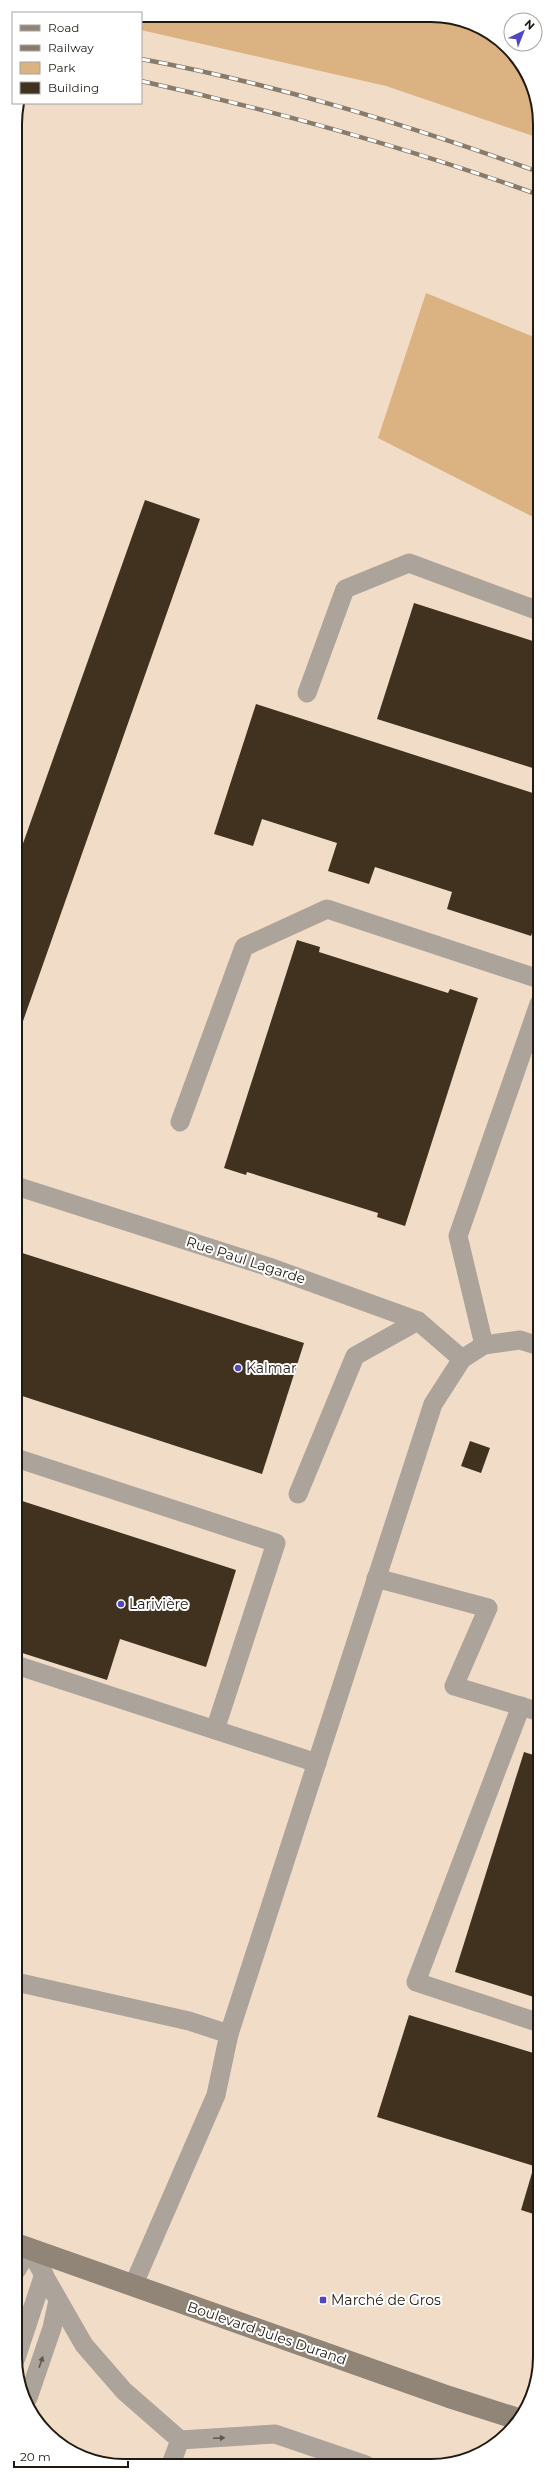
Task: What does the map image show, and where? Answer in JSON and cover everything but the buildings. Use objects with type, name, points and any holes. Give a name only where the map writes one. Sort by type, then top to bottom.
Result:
[{"type":"main road","name":"Boulevard Jules Durand","points":[[22,2251],[133,2286],[513,2417]]},
{"type":"lane","points":[[308,693],[345,589],[409,563],[533,609]]},
{"type":"lane","points":[[180,1122],[244,947],[327,909],[533,977]]},
{"type":"lane","points":[[484,1345],[458,1236],[533,1021]]},
{"type":"lane","name":"Rue Paul Lagarde","points":[[22,1188],[269,1267],[418,1320],[462,1360]]},
{"type":"lane","points":[[298,1494],[355,1356],[418,1320]]},
{"type":"lane","points":[[133,2286],[216,2095],[229,2034],[433,1404],[462,1360],[484,1345],[520,1340],[533,1344]]},
{"type":"lane","points":[[22,1460],[276,1543],[215,1730]]},
{"type":"lane","points":[[376,1578],[488,1608],[454,1686],[533,1710]]},
{"type":"lane","points":[[22,1667],[317,1763]]},
{"type":"lane","points":[[521,1706],[416,1982],[533,2021]]},
{"type":"lane","points":[[22,1983],[189,2021],[229,2034]]},
{"type":"lane","points":[[22,2252],[44,2274],[84,2345],[124,2391],[180,2440],[275,2434],[348,2459]]},
{"type":"lane","points":[[22,2340],[44,2274]]},
{"type":"lane","points":[[29,2394],[52,2328],[58,2300]]},
{"type":"lane","points":[[173,2459],[180,2440]]},
{"type":"green space","points":[[142,22],[431,22],[457,25],[482,36],[493,43],[516,67],[530,98],[533,136],[386,86],[142,30]]},
{"type":"green space","points":[[426,293],[533,337],[533,517],[378,438]]},
{"type":"railway","points":[[142,59],[242,81],[343,108],[442,138],[533,170]]},
{"type":"railway","points":[[142,81],[242,105],[392,146],[533,193]]},
{"type":"place","name":"Kalmar","points":[[238,1368]]},
{"type":"place","name":"Larivière","points":[[121,1604]]},
{"type":"place","name":"Marché de Gros","points":[[323,2300]]}]
